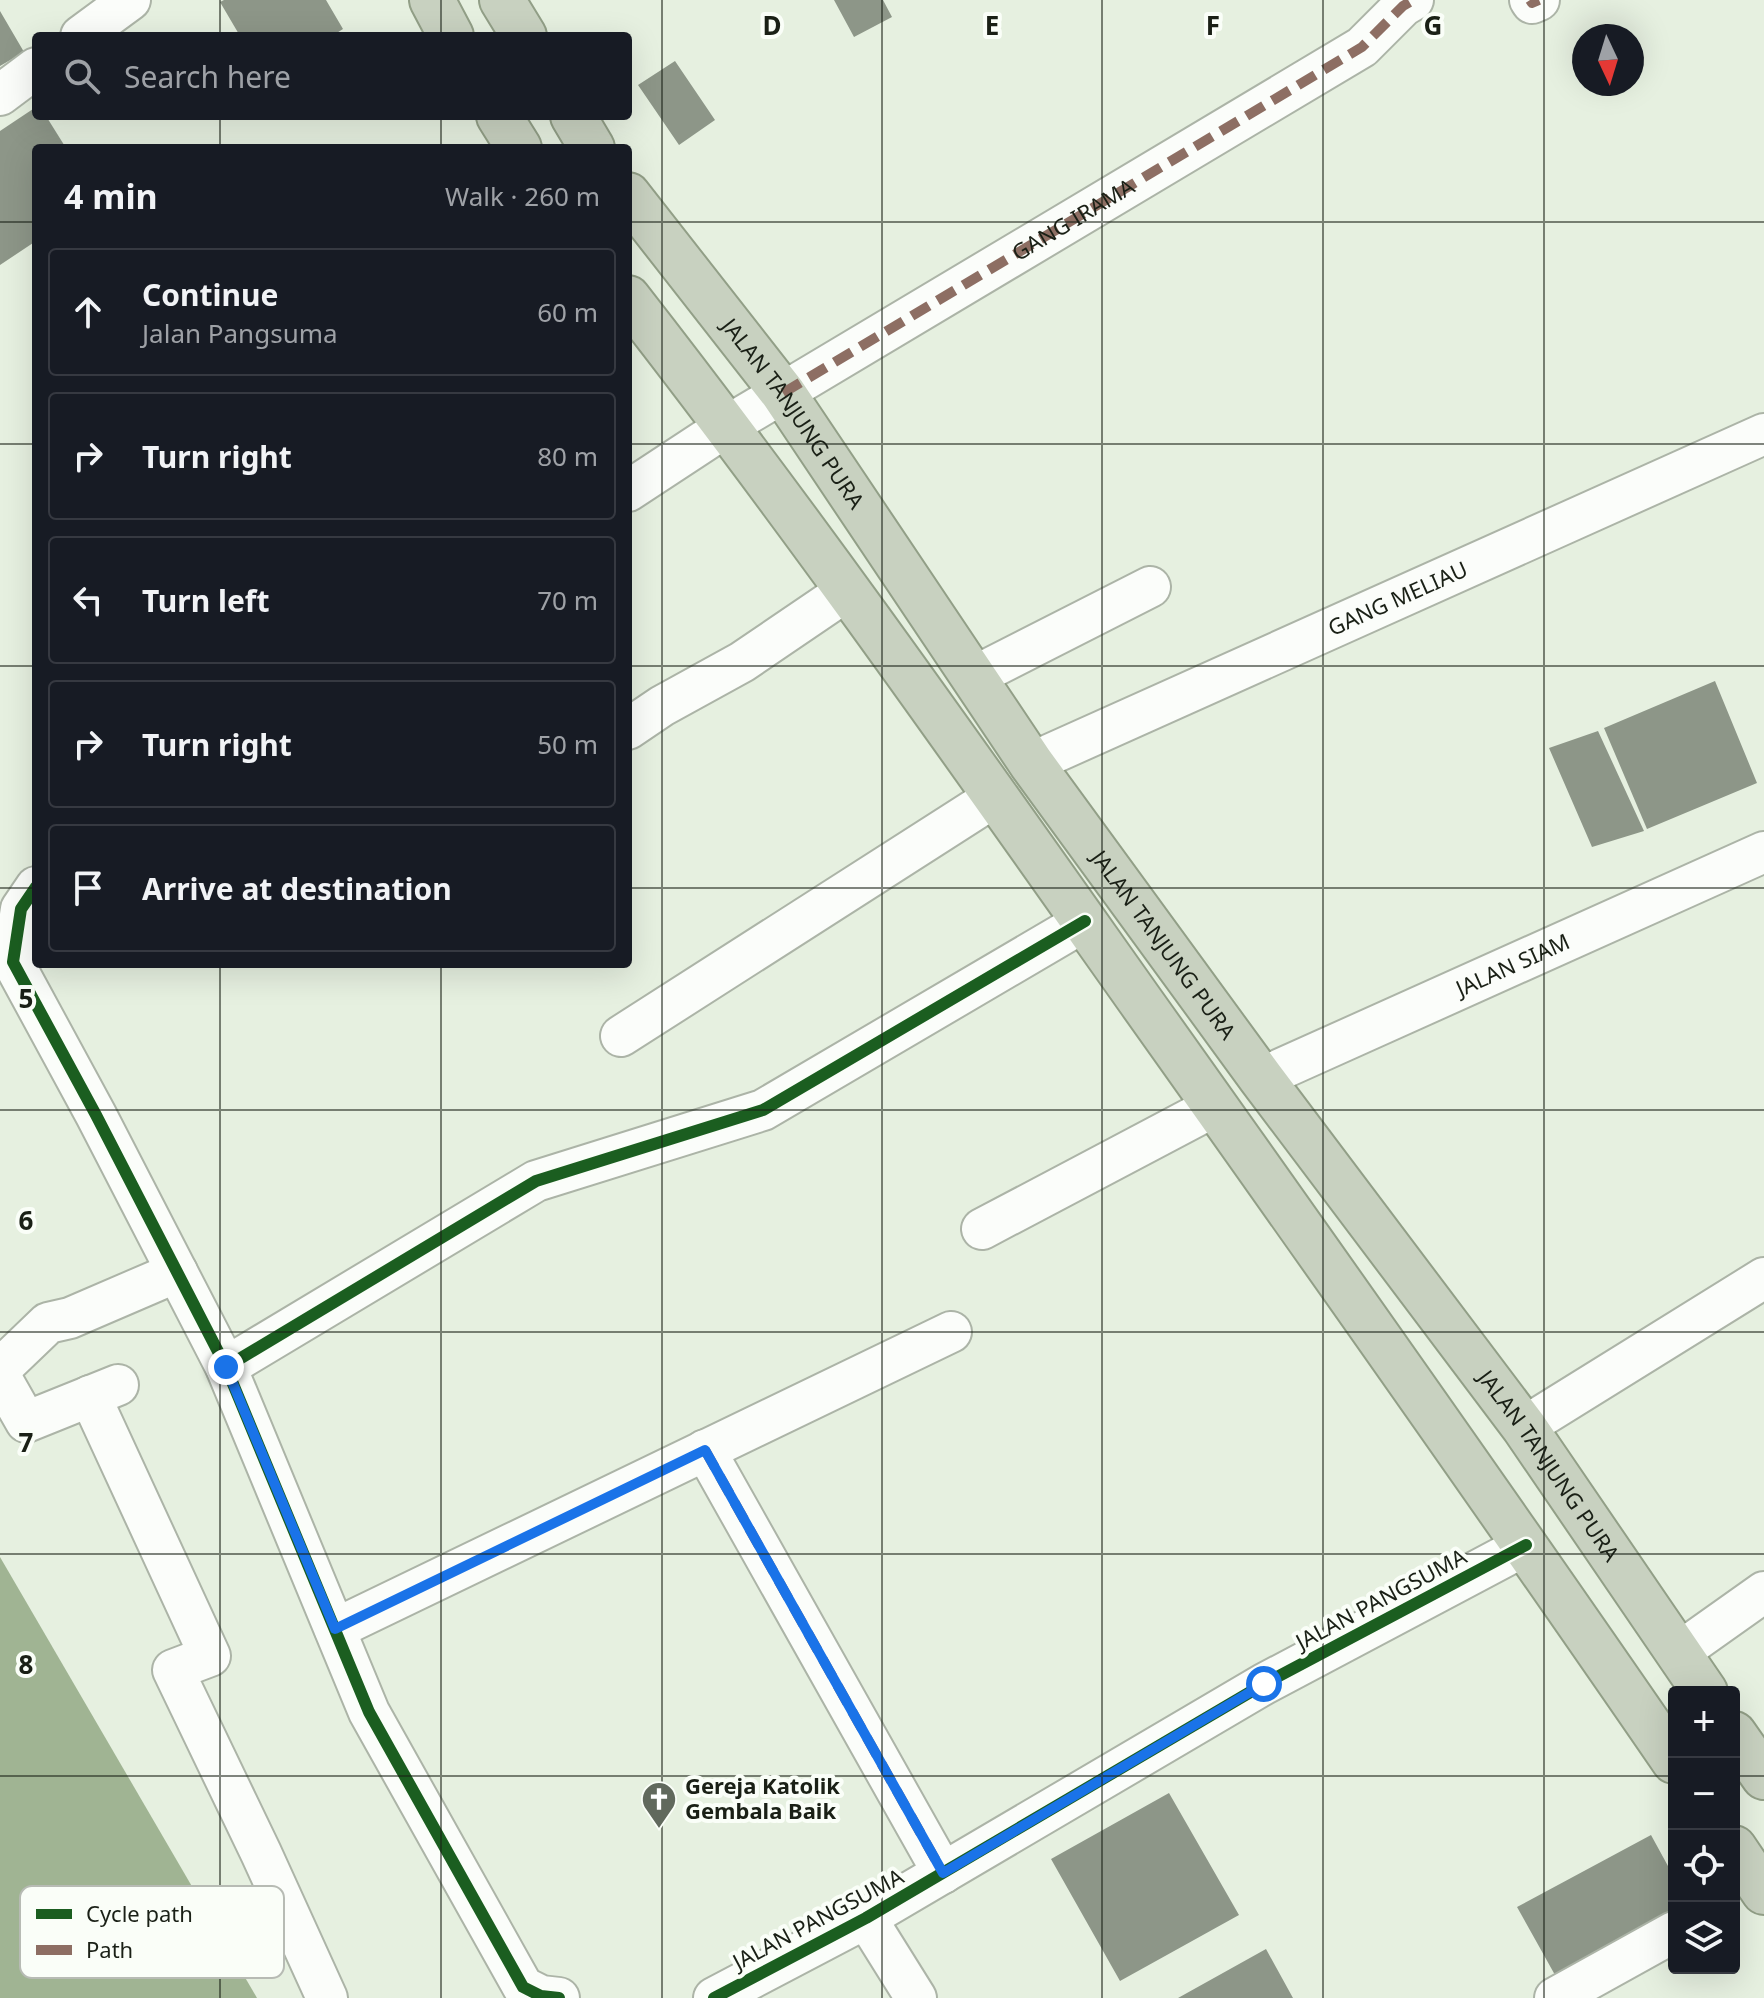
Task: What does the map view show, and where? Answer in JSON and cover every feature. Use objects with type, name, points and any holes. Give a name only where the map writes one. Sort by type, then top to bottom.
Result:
[{"type":"highway","points":[[432,0],[449,32]]},
{"type":"highway","points":[[502,0],[522,32]]},
{"type":"highway","points":[[502,120],[516,144]]},
{"type":"highway","points":[[575,120],[590,144]]},
{"type":"highway","name":"JALAN TANJUNG PURA","points":[[632,200],[783,393],[1031,763],[1261,1078],[1524,1427],[1701,1686]]},
{"type":"highway","points":[[632,303],[727,426],[996,796],[1526,1545],[1672,1758]]},
{"type":"highway","points":[[1058,883],[1098,855]]},
{"type":"highway","points":[[1740,1743],[1764,1777]]},
{"type":"highway","points":[[1740,1863],[1752,1892]]},
{"type":"street","points":[[86,32],[130,0]]},
{"type":"street","name":"GANG IRAMA","points":[[632,488],[727,426],[1362,47],[1413,0]]},
{"type":"street","points":[[1530,0],[1532,3],[1539,0]]},
{"type":"street","points":[[0,95],[32,71]]},
{"type":"street","name":"GANG MELIAU","points":[[1031,763],[1764,434]]},
{"type":"street","points":[[973,677],[1150,587]]},
{"type":"street","points":[[632,726],[742,662],[848,590]]},
{"type":"street","points":[[621,1036],[996,796]]},
{"type":"street","name":"JALAN SIAM","points":[[1261,1078],[1764,852]]},
{"type":"street","points":[[32,893],[21,909],[13,962],[226,1367],[369,1712],[523,1987],[545,1997]]},
{"type":"street","points":[[226,1367],[536,1181],[763,1110],[1085,921]]},
{"type":"street","points":[[982,1229],[1215,1106]]},
{"type":"street","points":[[0,1369],[48,1323],[70,1318],[177,1272]]},
{"type":"street","points":[[1524,1427],[1764,1278]]},
{"type":"street","points":[[335,1629],[951,1332]]},
{"type":"street","points":[[0,1376],[26,1422],[104,1391],[210,1656],[173,1670],[276,1886]]},
{"type":"street","points":[[705,1450],[943,1873]]},
{"type":"street","name":"JALAN PANGSUMA","points":[[714,1998],[866,1918],[1264,1684],[1526,1545]]},
{"type":"street","points":[[1678,1653],[1764,1592]]},
{"type":"street","points":[[284,1904],[327,1998]]},
{"type":"street","points":[[866,1918],[916,1998]]},
{"type":"street","points":[[1555,1998],[1668,1935]]},
{"type":"shaded area","points":[[0,1557],[192,1886],[20,1886],[20,1978],[245,1978],[257,1998],[0,1998]]},
{"type":"building","points":[[326,0],[343,29],[338,32],[238,32],[220,2]]},
{"type":"building","points":[[834,0],[883,0],[892,17],[854,37]]},
{"type":"building","points":[[0,11],[24,52],[0,66]]},
{"type":"building","points":[[675,61],[715,120],[679,145],[638,85]]},
{"type":"building","points":[[32,110],[32,120],[48,120],[64,144],[32,144],[32,244],[0,265],[0,131]]},
{"type":"building","points":[[1715,681],[1757,783],[1647,829],[1604,728]]},
{"type":"building","points":[[1598,731],[1644,831],[1592,847],[1549,748]]},
{"type":"building","points":[[1169,1793],[1239,1915],[1120,1981],[1051,1859]]},
{"type":"building","points":[[1651,1835],[1668,1866],[1668,1914],[1555,1975],[1517,1907]]},
{"type":"building","points":[[1266,1949],[1293,1998],[1178,1998]]},
{"type":"marked path","points":[[783,393],[1362,47],[1413,0]]},
{"type":"marked path","points":[[1530,0],[1532,3],[1539,0]]},
{"type":"marked path","points":[[705,1450],[943,1873]]},
{"type":"cycle path","points":[[32,893],[21,909],[13,962],[226,1367],[369,1712],[523,1987],[541,1996],[559,1998]]},
{"type":"cycle path","points":[[226,1367],[536,1181],[763,1110],[1085,921]]},
{"type":"cycle path","points":[[714,1998],[866,1918],[1264,1684],[1526,1545]]},
{"type":"place","name":"Gereja Katolik Gembala Baik","points":[[659,1830]]},
{"type":"route","points":[[226,1367],[335,1629],[705,1450],[943,1873],[1264,1684]]}]
